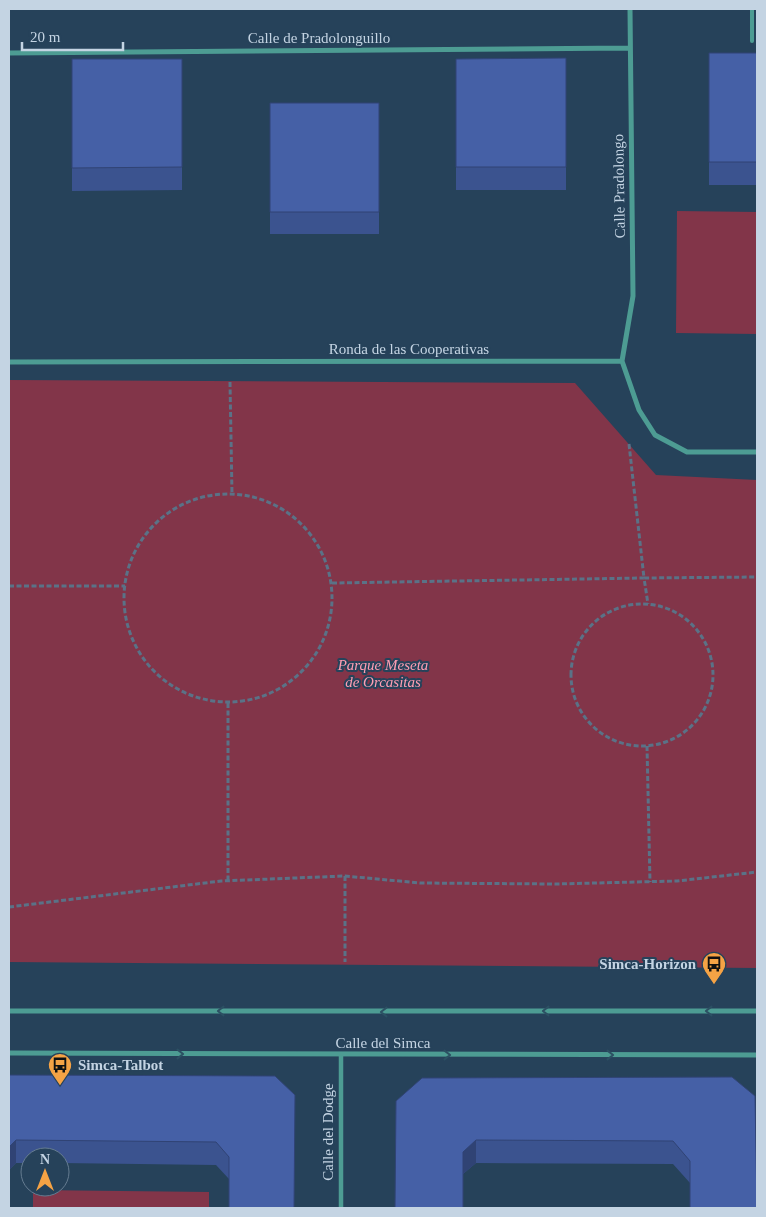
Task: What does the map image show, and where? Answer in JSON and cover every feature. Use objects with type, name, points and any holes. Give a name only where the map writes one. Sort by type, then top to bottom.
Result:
[{"type":"street","name":"Calle Pradolongo","points":[[622,361],[633,296],[630,9]]},
{"type":"street","name":"Calle de Pradolonguillo","points":[[9,53],[629,48]]},
{"type":"street","name":"Ronda de las Cooperativas","points":[[9,362],[622,361]]},
{"type":"street","points":[[622,361],[639,410],[655,435],[688,452],[757,452]]},
{"type":"street","name":"Calle del Simca","points":[[9,1011],[757,1011]]},
{"type":"street","name":"Calle del Simca","points":[[9,1053],[341,1056],[757,1055]]},
{"type":"street","name":"Calle del Dodge","points":[[341,1056],[341,1208]]},
{"type":"lane","points":[[752,9],[752,41]]},
{"type":"path","points":[[230,382],[232,494]]},
{"type":"path","points":[[629,444],[648,604]]},
{"type":"path","points":[[232,494],[268,501],[298,520],[321,548],[332,582],[332,618],[319,652],[295,679],[264,697],[228,703],[188,694],[166,682],[142,658],[128,629],[124,596],[129,563],[145,535],[169,512],[199,498],[232,494]]},
{"type":"path","points":[[332,582],[757,577]]},
{"type":"path","points":[[9,586],[125,586]]},
{"type":"path","points":[[648,604],[671,610],[690,622],[705,641],[712,664],[712,687],[705,709],[690,728],[670,741],[647,746],[624,744],[602,735],[585,719],[574,698],[570,675],[574,651],[585,631],[603,615],[624,606],[648,604]]},
{"type":"path","points":[[228,703],[228,881]]},
{"type":"path","points":[[647,746],[650,882]]},
{"type":"path","points":[[9,908],[228,881],[345,876],[420,883],[650,882],[677,881],[757,872]]},
{"type":"path","points":[[345,876],[345,962]]},
{"type":"green space","points":[[677,211],[757,212],[757,334],[676,333]]},
{"type":"green space","name":"Parque Meseta de Orcasitas","points":[[9,380],[575,383],[656,475],[757,480],[757,968],[9,962]]},
{"type":"green space","points":[[70,1190],[209,1192],[209,1208],[33,1208],[33,1197],[70,1197]]},
{"type":"building","points":[[709,53],[757,53],[757,162],[709,162]]},
{"type":"building","points":[[566,58],[566,167],[456,167],[456,59]]},
{"type":"building","points":[[72,59],[182,59],[182,167],[72,168]]},
{"type":"building","points":[[270,103],[379,103],[379,212],[270,212]]},
{"type":"building","points":[[9,1075],[275,1076],[295,1095],[294,1208],[229,1208],[229,1157],[216,1142],[16,1140],[9,1147]]},
{"type":"building","points":[[732,1077],[755,1096],[757,1208],[690,1208],[690,1161],[673,1141],[476,1140],[463,1152],[463,1208],[395,1208],[396,1101],[422,1078]]},
{"type":"place","name":"Simca-Horizon","points":[[714,985]]},
{"type":"place","name":"Simca-Talbot","points":[[60,1086]]}]
